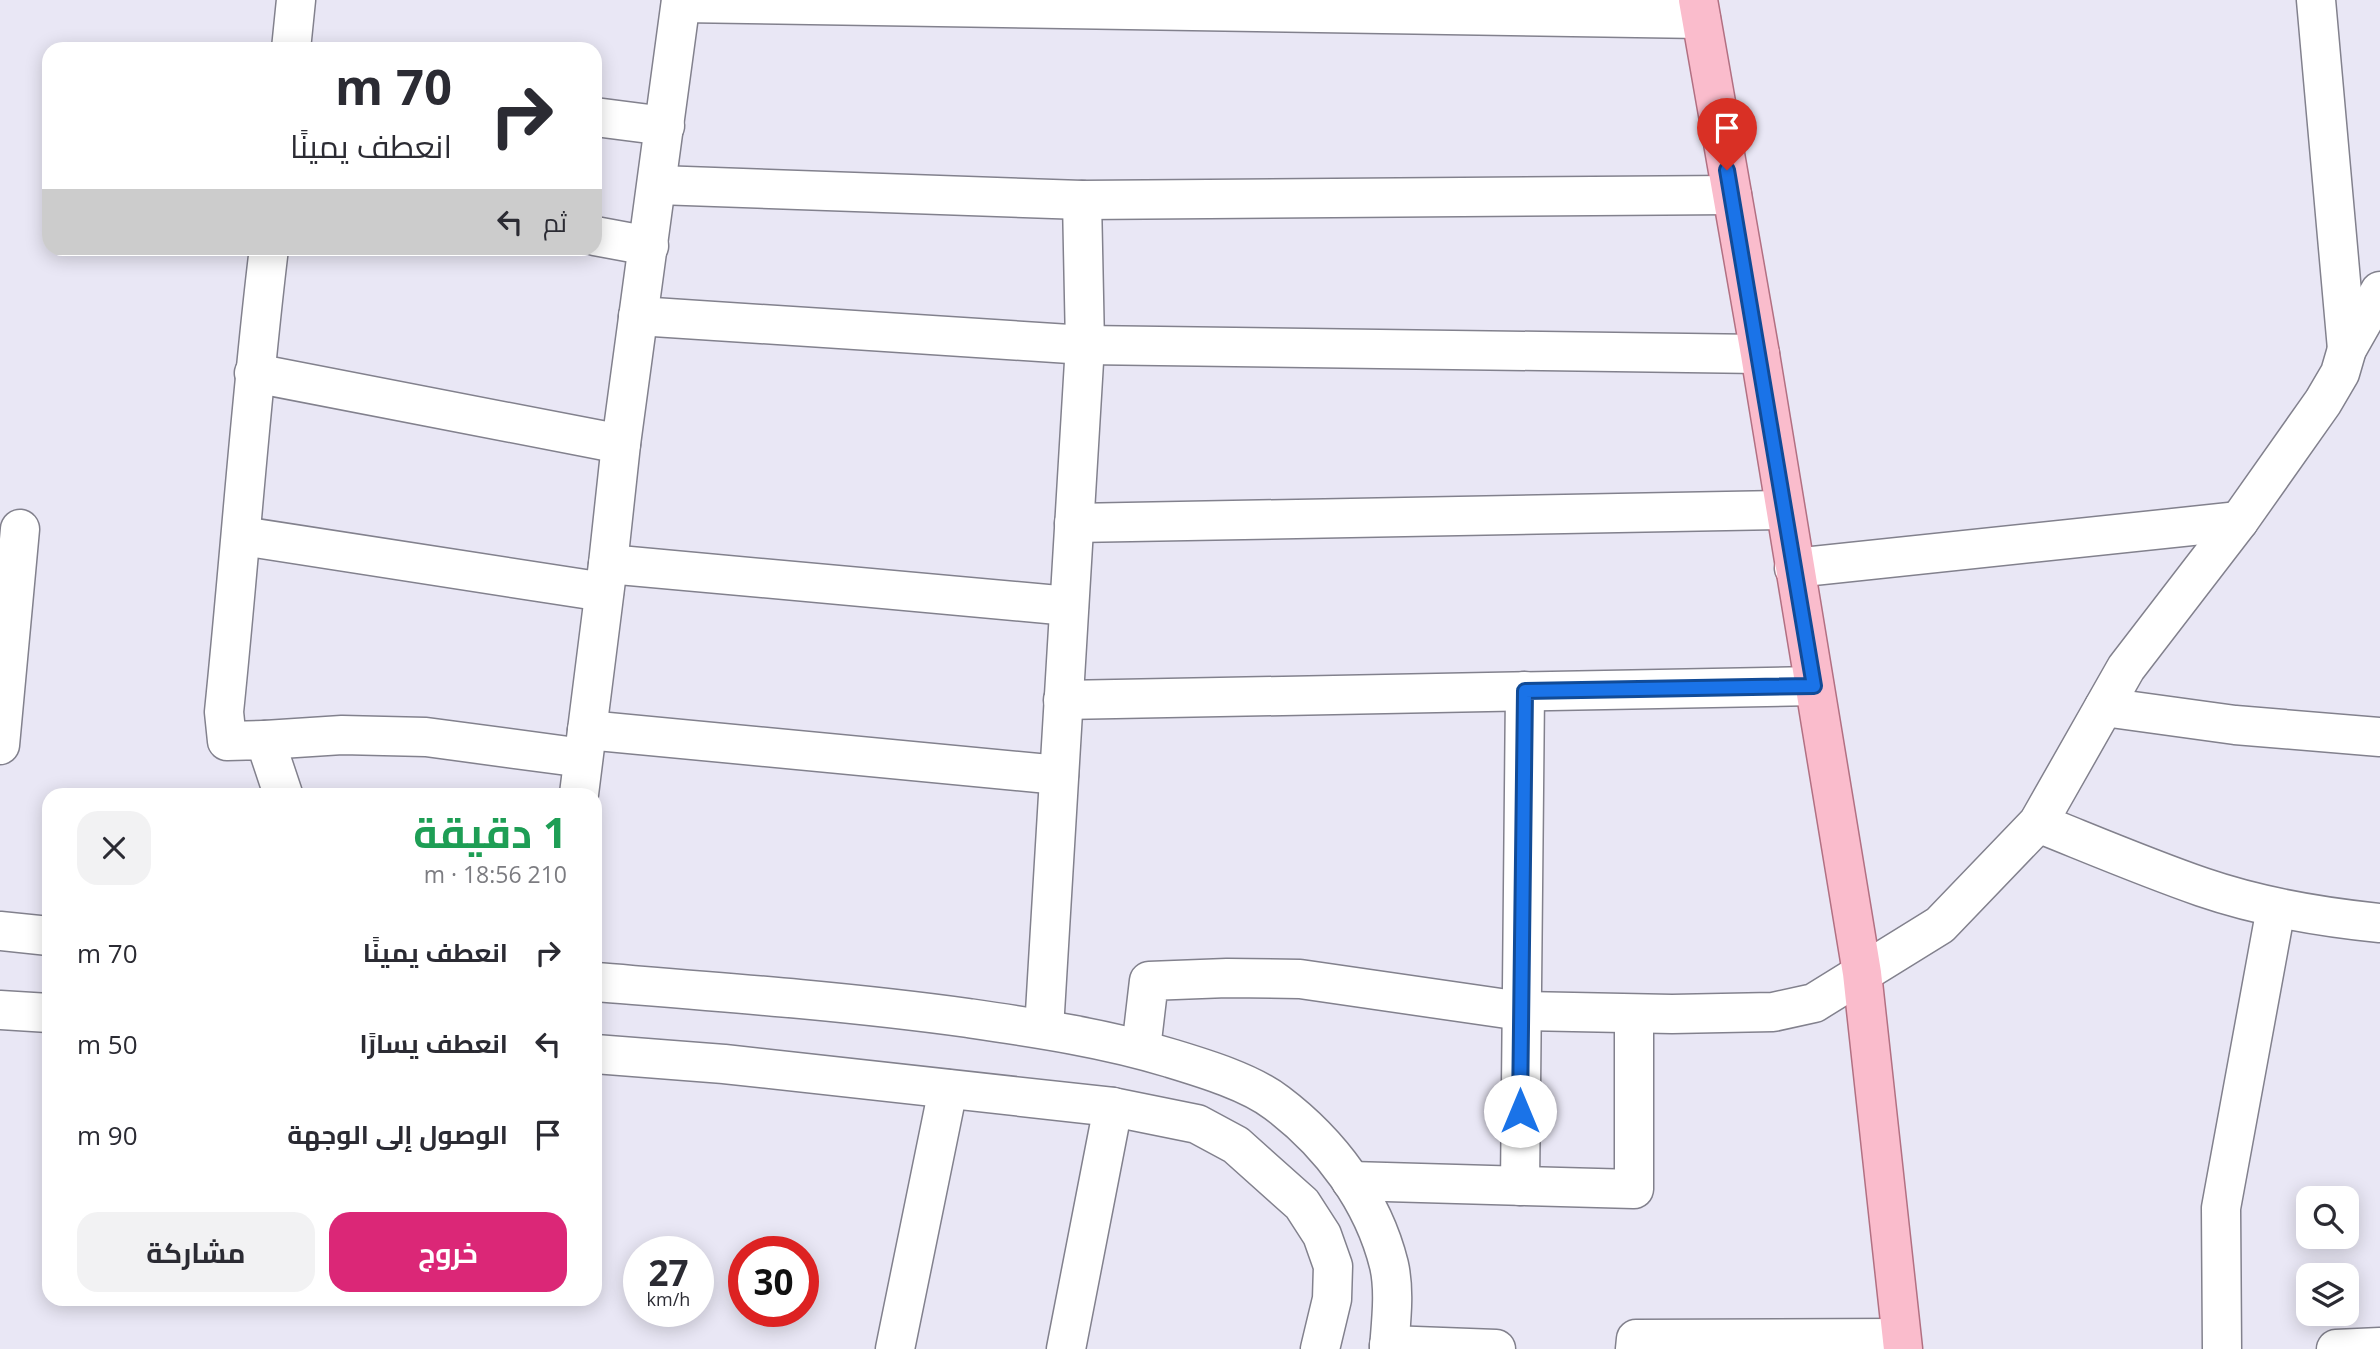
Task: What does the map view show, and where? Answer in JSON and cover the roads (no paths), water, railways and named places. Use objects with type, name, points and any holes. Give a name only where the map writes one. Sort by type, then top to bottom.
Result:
[{"type":"main road","points":[[1700,9],[1862,973],[1902,1343]]},
{"type":"street","points":[[292,42],[296,0]]},
{"type":"street","points":[[2316,0],[2347,349]]},
{"type":"street","points":[[583,761],[621,444],[681,1],[1700,9]]},
{"type":"street","points":[[602,118],[665,127]]},
{"type":"street","points":[[658,185],[1082,200],[1731,195]]},
{"type":"street","points":[[1044,1029],[1085,345],[1082,200]]},
{"type":"street","points":[[602,237],[649,246]]},
{"type":"street","points":[[268,256],[254,373],[225,712],[227,741],[342,735],[426,737],[583,761],[1059,775]]},
{"type":"street","points":[[1141,1049],[1149,981],[1300,979],[1521,1011],[1634,1014],[1773,1012],[1814,1003],[1940,925],[2038,823],[2126,668],[2239,521],[2323,402],[2340,373],[2347,349],[2380,291]]},
{"type":"street","points":[[638,316],[1085,345],[1760,354]]},
{"type":"street","points":[[254,373],[621,444]]},
{"type":"street","points":[[1074,523],[1784,510]]},
{"type":"street","points":[[1794,568],[2239,521]]},
{"type":"street","points":[[0,745],[20,528]]},
{"type":"street","points":[[242,536],[606,578],[1069,606]]},
{"type":"street","points":[[1063,700],[1814,686]]},
{"type":"street","points":[[1520,1186],[1525,691]]},
{"type":"street","points":[[2104,707],[2235,725],[2374,726]]},
{"type":"street","points":[[265,740],[281,788]]},
{"type":"street","points":[[2038,823],[2204,888],[2276,908],[2380,923]]},
{"type":"street","points":[[2222,1349],[2221,1208],[2276,908]]},
{"type":"street","points":[[0,931],[42,935]]},
{"type":"street","points":[[602,983],[835,1001],[1044,1029],[1141,1049],[1218,1072],[1275,1101],[1323,1142],[1375,1219],[1390,1267],[1389,1347],[1496,1349]]},
{"type":"street","points":[[0,1010],[42,1013]]},
{"type":"street","points":[[1351,1181],[1634,1189],[1634,1014]]},
{"type":"street","points":[[602,1055],[724,1064],[1113,1107],[1197,1124],[1236,1145],[1301,1203],[1322,1236],[1333,1266],[1332,1299],[1320,1349]]},
{"type":"street","points":[[895,1349],[948,1089]]},
{"type":"street","points":[[1066,1349],[1113,1107]]},
{"type":"street","points":[[1635,1349],[1636,1339],[1902,1343]]},
{"type":"street","points":[[2336,1349],[2380,1348]]}]
